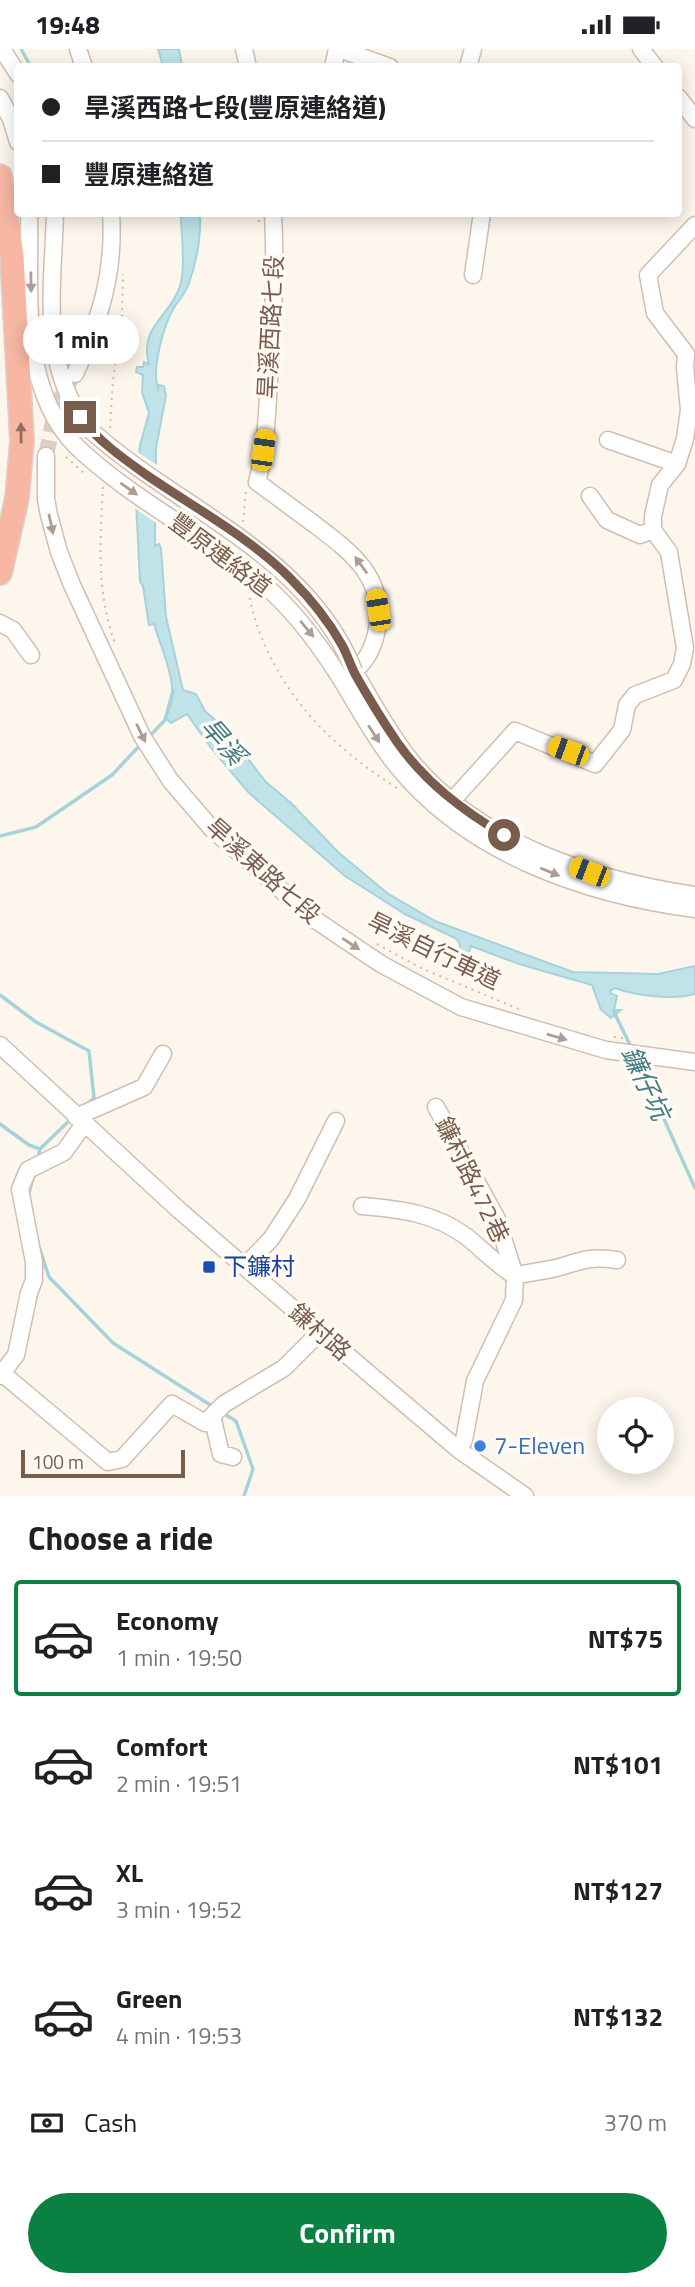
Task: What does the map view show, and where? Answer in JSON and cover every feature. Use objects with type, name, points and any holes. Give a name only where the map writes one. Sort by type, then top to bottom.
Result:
[{"type":"highway","points":[[0,176],[12,256],[22,441],[17,498],[0,573]]},
{"type":"street","points":[[2,49],[14,68]]},
{"type":"street","points":[[338,49],[378,63]]},
{"type":"street","points":[[641,49],[652,63]]},
{"type":"street","points":[[0,98],[14,129]]},
{"type":"street","points":[[682,102],[695,119]]},
{"type":"street","name":"豐原連絡道","points":[[30,217],[32,329],[36,372],[50,409],[65,433],[71,451],[118,481],[260,582],[346,673]]},
{"type":"street","name":"豐原連絡道","points":[[55,217],[51,317],[55,359],[61,380],[75,409],[88,427],[132,464],[283,572],[324,617],[342,645],[346,673]]},
{"type":"street","points":[[75,374],[99,317],[109,282],[113,241],[111,217]]},
{"type":"street","name":"旱溪西路七段","points":[[273,217],[276,267],[265,431],[257,482],[345,547],[369,576],[376,592],[377,630],[369,653],[346,673]]},
{"type":"street","points":[[473,275],[481,217]]},
{"type":"street","points":[[452,800],[515,731],[595,764],[607,745],[622,730],[627,705],[635,695],[674,680],[682,664],[685,648],[669,552],[653,530],[653,516],[660,485],[677,464],[685,439],[688,410],[685,367],[690,358],[655,313],[648,275],[695,225]]},
{"type":"street","points":[[608,440],[677,464]]},
{"type":"street","name":"旱溪東路七段","points":[[46,456],[46,499],[51,524],[72,585],[142,736],[170,780],[212,829],[314,919],[381,964],[461,1007],[606,1050],[695,1062]]},
{"type":"street","points":[[590,496],[607,520],[640,535],[653,530]]},
{"type":"street","points":[[0,623],[13,630],[31,656]]},
{"type":"street","points":[[346,673],[424,775],[452,800],[493,828],[557,860],[589,872],[637,885],[695,895]]},
{"type":"street","points":[[346,673],[374,734],[397,767],[424,796],[458,824],[507,853],[571,880],[644,901],[695,909]]},
{"type":"street","name":"鎌村路","points":[[0,1045],[179,1210],[320,1332],[459,1450],[522,1495]]},
{"type":"street","points":[[163,1055],[144,1087],[80,1120],[64,1152],[28,1170],[20,1189],[34,1262],[34,1280],[16,1355],[1,1375],[108,1462],[122,1459],[172,1403],[205,1423],[224,1404],[285,1368],[320,1332]]},
{"type":"street","name":"鐮村路472巷","points":[[436,1107],[497,1219],[515,1276],[514,1300],[475,1381],[464,1440],[459,1450]]},
{"type":"street","points":[[245,1266],[271,1239],[297,1199],[336,1121]]},
{"type":"street","points":[[362,1206],[408,1210],[440,1221],[465,1236],[515,1276],[558,1268],[585,1258],[617,1260]]},
{"type":"street","points":[[212,1416],[221,1454],[233,1457]]},
{"type":"path","points":[[110,430],[113,380],[122,316],[122,267]]},
{"type":"path","points":[[71,451],[84,473]]},
{"type":"path","points":[[103,478],[99,543],[101,565],[107,621],[120,655]]},
{"type":"path","name":"旱溪自行車道","points":[[373,941],[421,968],[529,1013]]},
{"type":"path","points":[[606,1036],[622,1037]]},
{"type":"water","points":[[158,49],[179,49],[181,63],[162,63]]},
{"type":"water","name":"旱溪","points":[[181,217],[200,217],[196,257],[189,283],[167,323],[156,370],[158,389],[159,385],[164,386],[166,395],[156,448],[155,546],[159,544],[161,549],[166,617],[183,690],[196,694],[205,711],[224,728],[266,782],[291,803],[338,852],[387,893],[435,921],[573,972],[658,974],[695,966],[695,994],[655,996],[615,988],[610,993],[617,996],[614,1010],[621,1010],[611,1018],[601,1010],[592,985],[519,964],[471,946],[464,969],[461,964],[463,951],[455,938],[405,914],[345,876],[249,793],[211,748],[187,714],[171,723],[165,717],[170,707],[172,683],[154,624],[149,625],[143,586],[140,582],[136,501],[140,445],[149,413],[142,392],[143,375],[136,372],[137,367],[143,367],[144,362],[149,364],[148,340],[176,296],[182,278]]},
{"type":"pier","points":[[136,451],[160,467],[159,525],[133,507]]},
{"type":"waterway","points":[[21,49],[29,63]]},
{"type":"waterway","points":[[148,738],[165,720],[173,691]]},
{"type":"waterway","points":[[0,836],[36,827],[112,775],[142,743]]},
{"type":"waterway","points":[[0,995],[36,1022],[89,1051],[94,1098],[86,1105]]},
{"type":"waterway","name":"鐮仔坑","points":[[614,1012],[632,1049]]},
{"type":"waterway","name":"鐮仔坑","points":[[637,1059],[695,1188]]},
{"type":"waterway","points":[[38,1159],[40,1149],[72,1118]]},
{"type":"waterway","points":[[0,1124],[29,1145],[40,1149]]},
{"type":"waterway","points":[[28,1197],[33,1177]]},
{"type":"waterway","points":[[39,1247],[49,1277],[113,1343],[215,1408]]},
{"type":"waterway","points":[[221,1412],[236,1421],[253,1469],[244,1496]]},
{"type":"tunnel","points":[[46,456],[56,408],[71,379]]},
{"type":"place","name":"下鐮村","points":[[209,1267]]},
{"type":"place","name":"7-Eleven","points":[[480,1446]]},
{"type":"route","points":[[80,417],[117,453],[245,542],[291,579],[324,617],[342,645],[369,698],[412,762],[452,800],[504,835]]}]
